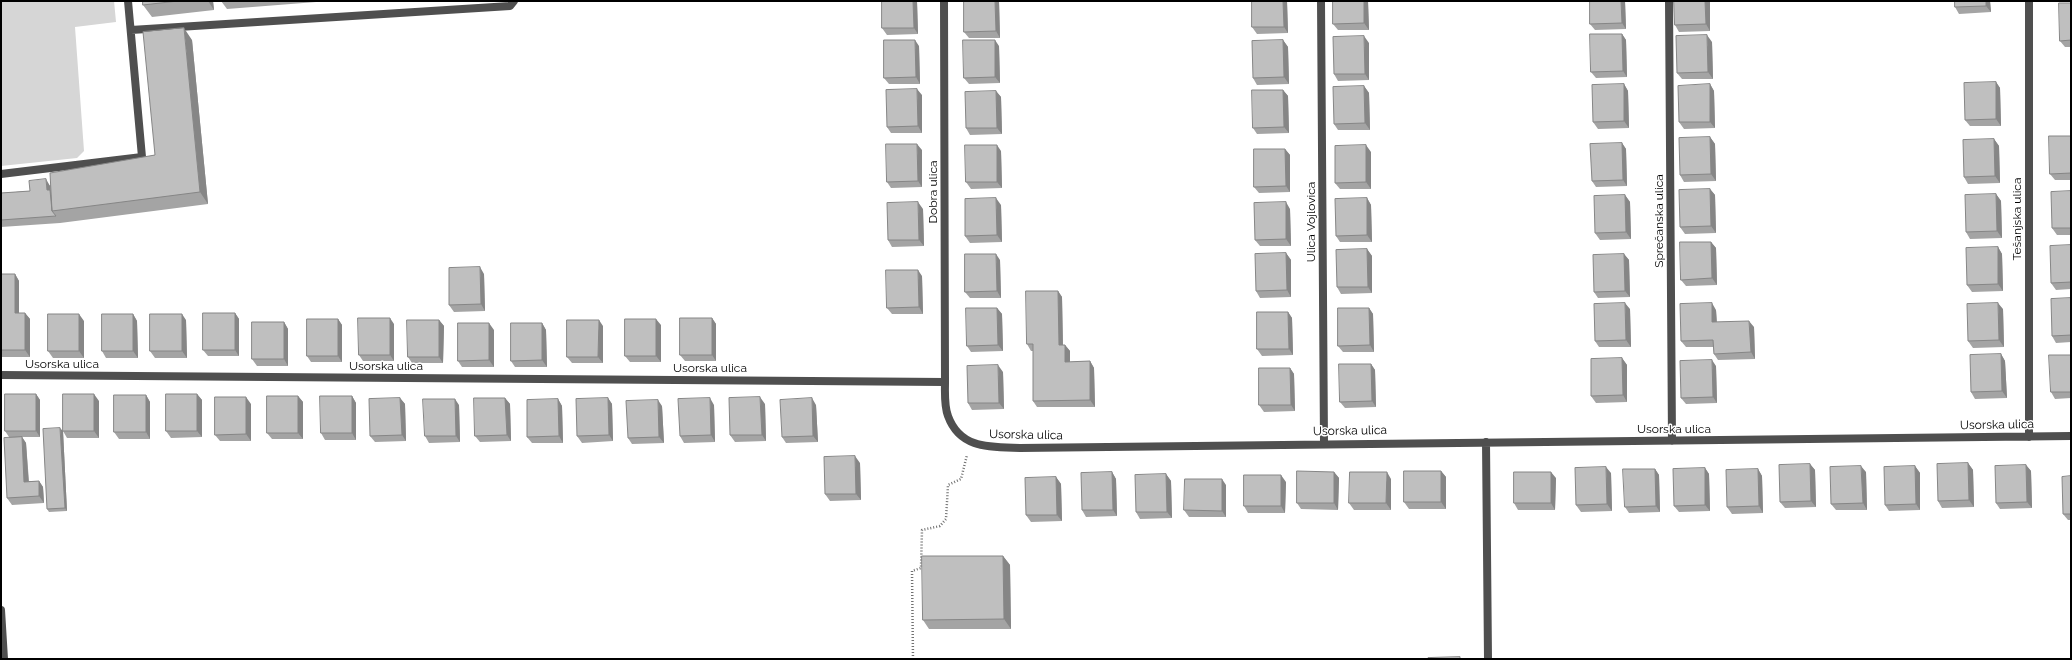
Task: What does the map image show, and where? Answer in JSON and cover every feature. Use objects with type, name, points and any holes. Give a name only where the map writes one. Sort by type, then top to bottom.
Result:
[{"type":"street","points":[[1,174],[142,158],[128,1]]},
{"type":"street","points":[[131,30],[510,6],[514,1]]},
{"type":"street","name":"Dobra ulica","points":[[944,1],[945,382]]},
{"type":"street","name":"Ulica Vojlovica","points":[[1321,1],[1324,444]]},
{"type":"street","name":"Sprečanska ulica","points":[[1669,1],[1672,441]]},
{"type":"street","name":"Tešanjska ulica","points":[[2029,1],[2029,436]]},
{"type":"street","name":"Usorska ulica","points":[[1,375],[945,382],[947,414],[953,427],[962,438],[973,444],[987,447],[1020,448],[2071,436]]},
{"type":"street","points":[[1486,442],[1488,659]]},
{"type":"street","points":[[1,610],[4,659]]},
{"type":"path","points":[[913,659],[912,570],[921,568],[922,530],[940,526],[946,519],[948,485],[961,479],[964,459],[973,444]]},
{"type":"shaded area","points":[[1,1],[114,1],[116,22],[75,27],[84,151],[77,158],[1,166]]},
{"type":"building","points":[[143,1],[178,1],[143,5]]},
{"type":"building","points":[[882,1],[913,1],[914,28],[882,28]]},
{"type":"building","points":[[964,1],[995,1],[996,31],[964,32]]},
{"type":"building","points":[[1252,1],[1283,1],[1284,27],[1252,27]]},
{"type":"building","points":[[1333,1],[1364,1],[1364,23],[1333,24]]},
{"type":"building","points":[[1590,1],[1621,1],[1622,23],[1590,24]]},
{"type":"building","points":[[1674,1],[1705,1],[1706,24],[1675,25]]},
{"type":"building","points":[[1955,1],[1986,1],[1986,6],[1955,7]]},
{"type":"building","points":[[2059,3],[2071,3],[2071,40],[2060,41]]},
{"type":"building","points":[[184,28],[200,192],[52,211],[50,173],[155,155],[143,32]]},
{"type":"building","points":[[1590,34],[1622,34],[1623,71],[1591,72]]},
{"type":"building","points":[[1707,35],[1708,72],[1677,73],[1676,36]]},
{"type":"building","points":[[1364,36],[1365,74],[1334,74],[1333,37]]},
{"type":"building","points":[[884,40],[915,40],[916,77],[884,78]]},
{"type":"building","points":[[963,40],[995,40],[995,77],[964,78]]},
{"type":"building","points":[[1283,40],[1284,77],[1253,78],[1252,41]]},
{"type":"building","points":[[1996,82],[1996,119],[1965,120],[1964,83]]},
{"type":"building","points":[[1624,84],[1624,121],[1593,122],[1592,85]]},
{"type":"building","points":[[1710,84],[1710,122],[1679,122],[1678,86]]},
{"type":"building","points":[[1364,86],[1365,123],[1334,124],[1333,87]]},
{"type":"building","points":[[917,89],[918,126],[887,127],[886,90]]},
{"type":"building","points":[[1252,90],[1283,90],[1284,127],[1253,128]]},
{"type":"building","points":[[996,91],[997,128],[966,128],[965,92]]},
{"type":"building","points":[[2049,136],[2071,136],[2071,173],[2050,174]]},
{"type":"building","points":[[1710,137],[1711,174],[1680,175],[1679,138]]},
{"type":"building","points":[[1994,139],[1995,176],[1964,177],[1963,140]]},
{"type":"building","points":[[1622,143],[1623,180],[1592,181],[1590,144]]},
{"type":"building","points":[[886,144],[917,144],[918,181],[887,182]]},
{"type":"building","points":[[965,145],[997,145],[997,182],[966,182]]},
{"type":"building","points":[[1366,145],[1366,182],[1335,183],[1335,146]]},
{"type":"building","points":[[1254,149],[1285,149],[1286,186],[1254,187]]},
{"type":"building","points":[[46,179],[47,190],[50,190],[52,211],[56,216],[1,220],[1,193],[30,191],[29,181]]},
{"type":"building","points":[[1710,189],[1711,226],[1680,227],[1679,190]]},
{"type":"building","points":[[2071,191],[2071,228],[2052,228],[2051,192]]},
{"type":"building","points":[[1996,194],[1997,231],[1966,232],[1965,195]]},
{"type":"building","points":[[1625,195],[1626,232],[1595,233],[1594,196]]},
{"type":"building","points":[[996,198],[997,235],[965,236],[965,199]]},
{"type":"building","points":[[1367,198],[1367,235],[1336,236],[1335,199]]},
{"type":"building","points":[[918,202],[919,240],[888,240],[887,203]]},
{"type":"building","points":[[1286,202],[1286,239],[1255,240],[1254,203]]},
{"type":"building","points":[[1680,242],[1711,242],[1712,278],[1681,280]]},
{"type":"building","points":[[2071,245],[2071,282],[2051,283],[2050,246]]},
{"type":"building","points":[[1998,247],[1998,284],[1967,285],[1966,248]]},
{"type":"building","points":[[1367,249],[1368,287],[1337,287],[1336,250]]},
{"type":"building","points":[[1286,253],[1287,290],[1256,291],[1255,254]]},
{"type":"building","points":[[965,254],[996,254],[997,291],[965,292]]},
{"type":"building","points":[[1624,254],[1625,291],[1594,292],[1593,255]]},
{"type":"building","points":[[480,267],[481,304],[449,305],[449,268]]},
{"type":"building","points":[[886,270],[918,270],[919,307],[887,308]]},
{"type":"building","points":[[1,274],[15,274],[15,313],[25,313],[25,350],[1,350]]},
{"type":"building","points":[[1026,291],[1058,291],[1059,345],[1065,345],[1065,362],[1090,361],[1090,400],[1033,401],[1033,344],[1027,344]]},
{"type":"building","points":[[2071,298],[2071,335],[2052,336],[2051,299]]},
{"type":"building","points":[[1625,303],[1626,340],[1595,341],[1594,304]]},
{"type":"building","points":[[1712,303],[1712,322],[1749,321],[1751,352],[1714,354],[1713,340],[1681,341],[1680,304]]},
{"type":"building","points":[[1998,303],[1999,340],[1968,341],[1967,304]]},
{"type":"building","points":[[966,308],[997,308],[998,345],[967,346]]},
{"type":"building","points":[[1338,308],[1369,308],[1370,345],[1338,346]]},
{"type":"building","points":[[1257,312],[1288,312],[1289,349],[1257,349]]},
{"type":"building","points":[[203,313],[235,313],[235,350],[203,350]]},
{"type":"building","points":[[48,314],[79,314],[79,351],[48,351]]},
{"type":"building","points":[[102,314],[133,314],[133,351],[102,351]]},
{"type":"building","points":[[150,314],[182,314],[182,351],[150,351]]},
{"type":"building","points":[[358,318],[390,318],[390,355],[359,355]]},
{"type":"building","points":[[680,318],[712,318],[712,355],[680,355]]},
{"type":"building","points":[[307,319],[338,319],[338,356],[307,356]]},
{"type":"building","points":[[625,319],[656,319],[656,356],[625,356]]},
{"type":"building","points":[[407,320],[439,320],[439,357],[408,357]]},
{"type":"building","points":[[567,320],[599,320],[598,357],[567,357]]},
{"type":"building","points":[[252,322],[284,322],[284,359],[252,359]]},
{"type":"building","points":[[458,323],[489,323],[489,360],[458,361]]},
{"type":"building","points":[[511,323],[542,323],[542,360],[511,361]]},
{"type":"building","points":[[2001,354],[2002,391],[1971,392],[1970,355]]},
{"type":"building","points":[[2049,355],[2071,355],[2071,392],[2051,392]]},
{"type":"building","points":[[1622,358],[1623,395],[1591,396],[1591,359]]},
{"type":"building","points":[[1712,360],[1713,397],[1681,398],[1680,361]]},
{"type":"building","points":[[1339,364],[1371,364],[1372,401],[1340,402]]},
{"type":"building","points":[[998,365],[999,403],[968,403],[967,366]]},
{"type":"building","points":[[1259,368],[1290,368],[1291,405],[1259,405]]},
{"type":"building","points":[[5,394],[36,394],[36,431],[5,431]]},
{"type":"building","points":[[63,394],[94,394],[94,431],[63,431]]},
{"type":"building","points":[[166,394],[197,394],[197,431],[166,431]]},
{"type":"building","points":[[114,395],[146,395],[146,432],[114,432]]},
{"type":"building","points":[[267,396],[298,396],[298,433],[267,433]]},
{"type":"building","points":[[320,396],[352,396],[352,433],[321,433]]},
{"type":"building","points":[[215,397],[246,397],[246,434],[215,435]]},
{"type":"building","points":[[760,397],[762,435],[730,435],[729,398]]},
{"type":"building","points":[[400,398],[402,435],[370,436],[369,399]]},
{"type":"building","points":[[474,398],[505,398],[507,435],[475,436]]},
{"type":"building","points":[[608,398],[609,435],[577,436],[576,399]]},
{"type":"building","points":[[710,398],[711,435],[680,436],[678,399]]},
{"type":"building","points":[[812,398],[813,436],[782,437],[780,400]]},
{"type":"building","points":[[423,399],[455,399],[456,436],[425,436]]},
{"type":"building","points":[[558,399],[559,436],[527,437],[527,400]]},
{"type":"building","points":[[658,400],[659,437],[628,438],[626,401]]},
{"type":"building","points":[[60,428],[65,508],[47,509],[43,429]]},
{"type":"building","points":[[22,437],[24,482],[39,481],[39,496],[7,498],[4,438]]},
{"type":"building","points":[[855,456],[856,494],[825,494],[824,457]]},
{"type":"building","points":[[1968,463],[1969,500],[1938,501],[1937,464]]},
{"type":"building","points":[[1810,464],[1811,501],[1780,502],[1779,465]]},
{"type":"building","points":[[2026,465],[2027,502],[1996,503],[1995,466]]},
{"type":"building","points":[[1861,466],[1863,503],[1831,504],[1830,467]]},
{"type":"building","points":[[1915,466],[1916,504],[1885,505],[1884,467]]},
{"type":"building","points":[[1606,467],[1607,504],[1576,505],[1575,468]]},
{"type":"building","points":[[1705,468],[1705,505],[1674,506],[1673,469]]},
{"type":"building","points":[[1623,469],[1655,469],[1656,506],[1625,507]]},
{"type":"building","points":[[1758,469],[1759,506],[1727,507],[1726,470]]},
{"type":"building","points":[[1297,471],[1334,472],[1334,503],[1297,503]]},
{"type":"building","points":[[1404,471],[1441,471],[1441,502],[1404,502]]},
{"type":"building","points":[[1112,472],[1113,510],[1082,510],[1081,473]]},
{"type":"building","points":[[1350,472],[1387,472],[1386,503],[1349,503]]},
{"type":"building","points":[[1514,472],[1551,472],[1551,503],[1514,503]]},
{"type":"building","points":[[1166,474],[1167,512],[1136,512],[1135,475]]},
{"type":"building","points":[[1244,475],[1281,475],[1281,506],[1244,506]]},
{"type":"building","points":[[2071,476],[2071,514],[2063,514],[2062,477]]},
{"type":"building","points":[[1056,477],[1057,515],[1026,515],[1025,478]]},
{"type":"building","points":[[1185,479],[1222,479],[1222,511],[1184,510]]},
{"type":"building","points":[[922,556],[1003,556],[1004,619],[923,620]]},
{"type":"building","points":[[1460,657],[1460,659],[1428,659],[1428,658]]}]
